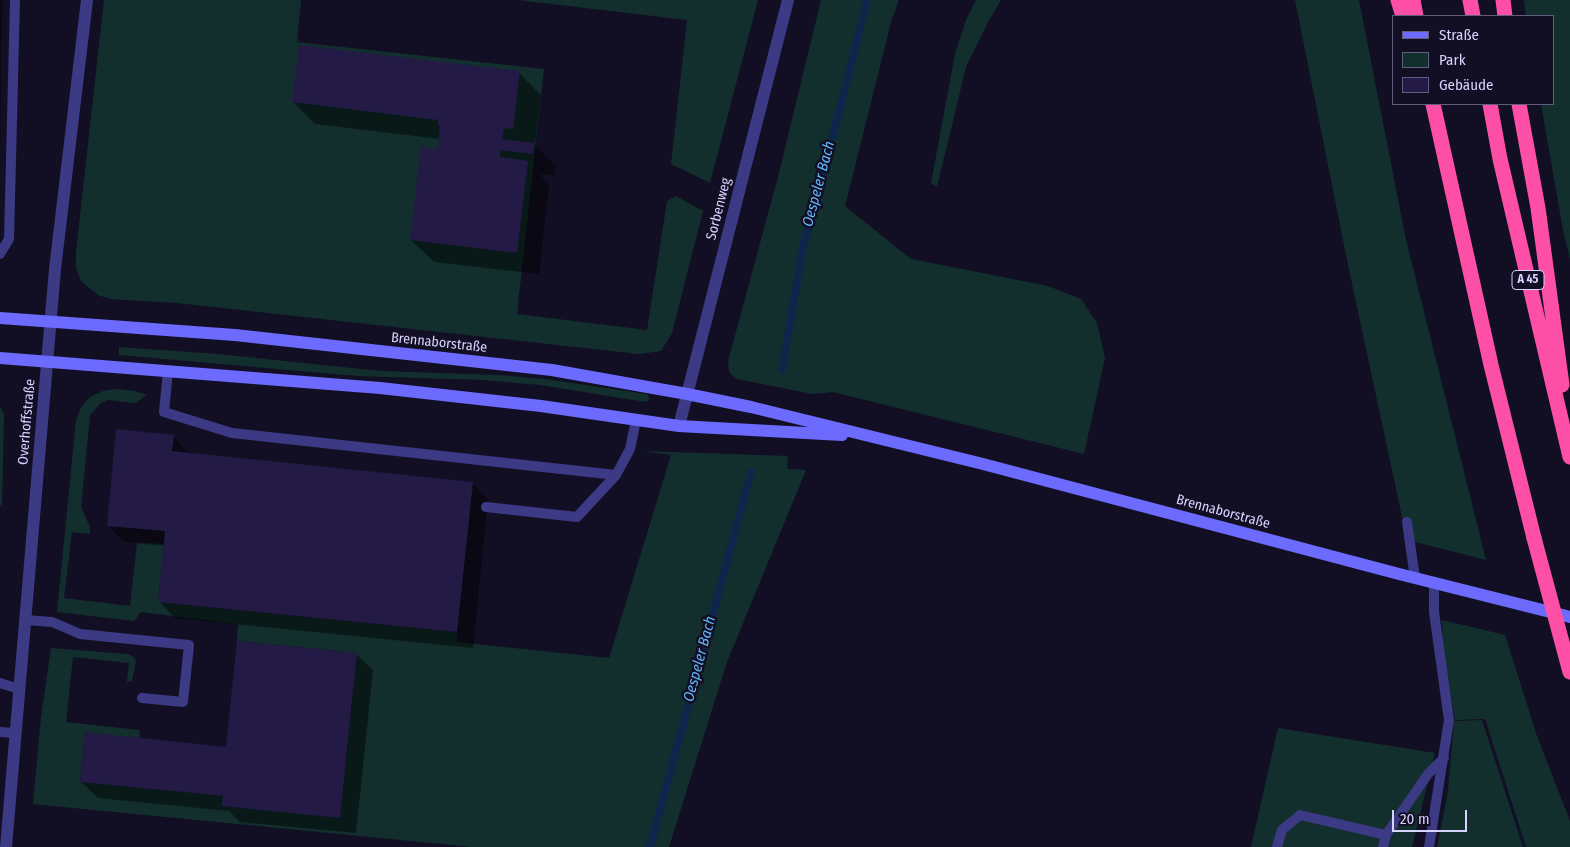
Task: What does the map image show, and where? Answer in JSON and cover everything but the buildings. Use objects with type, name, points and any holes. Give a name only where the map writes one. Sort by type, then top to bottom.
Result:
[{"type":"highway","points":[[1398,0],[1403,15]]},
{"type":"highway","points":[[1414,0],[1416,15]]},
{"type":"highway","points":[[1470,0],[1473,15]]},
{"type":"highway","points":[[1503,0],[1505,15]]},
{"type":"highway","points":[[1432,105],[1491,365],[1570,672]]},
{"type":"highway","name":"A 45","points":[[1490,105],[1500,159],[1570,456]]},
{"type":"highway","points":[[1519,105],[1538,208],[1570,456]]},
{"type":"main road","name":"Brennaborstraße","points":[[0,318],[235,336],[552,370],[687,394],[751,407],[983,464],[1570,617]]},
{"type":"main road","name":"Brennaborstraße","points":[[0,358],[380,388],[541,406],[678,426],[869,436]]},
{"type":"street","name":"Overhoffstraße","points":[[6,847],[55,269],[87,0]]},
{"type":"street","name":"Sorbenweg","points":[[678,426],[788,0]]},
{"type":"lane","points":[[0,254],[9,239],[15,0]]},
{"type":"lane","points":[[168,371],[164,412],[232,433],[616,475]]},
{"type":"lane","points":[[486,507],[577,517],[616,475],[630,449],[636,420]]},
{"type":"lane","points":[[1407,522],[1415,578]]},
{"type":"lane","points":[[1429,847],[1449,720],[1434,612],[1434,583]]},
{"type":"lane","points":[[26,620],[52,622],[80,634],[189,645],[183,702],[142,698]]},
{"type":"lane","points":[[0,683],[19,689]]},
{"type":"lane","points":[[0,732],[15,733]]},
{"type":"lane","points":[[1382,847],[1386,835],[1428,774],[1444,758]]},
{"type":"lane","points":[[1277,847],[1282,830],[1300,815],[1386,835]]},
{"type":"green space","points":[[104,0],[301,0],[297,42],[544,69],[517,314],[647,330],[667,201],[676,196],[703,211],[672,333],[661,351],[639,354],[177,303],[110,299],[98,295],[81,281],[76,268],[76,252]]},
{"type":"green space","points":[[518,0],[758,0],[710,183],[671,164],[687,20]]},
{"type":"green space","points":[[821,0],[899,0],[891,22],[845,206],[911,259],[1048,286],[1081,299],[1097,323],[1105,358],[1084,454],[833,392],[813,394],[736,379],[729,372],[728,361],[778,177]]},
{"type":"green space","points":[[976,0],[1001,0],[966,67],[937,187],[931,183],[955,54],[966,20]]},
{"type":"green space","points":[[1295,0],[1359,0],[1406,240],[1486,560],[1407,540],[1348,265]]},
{"type":"green space","points":[[1524,0],[1570,0],[1570,259],[1563,230],[1541,105],[1555,105],[1555,15],[1526,15]]},
{"type":"green space","points":[[119,347],[218,354],[381,371],[499,375],[545,379],[647,394],[649,400],[646,402],[540,385],[483,380],[357,376],[119,355]]},
{"type":"green space","points":[[118,389],[135,391],[146,395],[136,403],[108,400],[101,403],[90,415],[81,507],[90,527],[90,534],[72,532],[64,598],[130,606],[137,542],[164,544],[158,602],[457,632],[457,642],[609,658],[671,455],[642,451],[788,456],[787,469],[806,470],[727,662],[669,847],[472,847],[33,804],[41,717],[51,648],[128,654],[134,657],[136,661],[132,681],[127,682],[129,663],[73,657],[66,722],[140,730],[139,738],[85,733],[80,782],[223,796],[223,806],[340,817],[357,653],[237,641],[238,624],[141,612],[134,621],[57,612],[76,421],[81,407],[90,397],[103,391]]},
{"type":"green space","points":[[0,406],[4,414],[2,505],[0,505]]},
{"type":"green space","points":[[1442,620],[1505,635],[1537,736],[1570,821],[1570,847],[1526,847],[1485,719],[1455,720],[1443,650]]},
{"type":"green space","points":[[1482,720],[1523,847],[1437,847],[1448,791],[1454,721]]},
{"type":"green space","points":[[1278,728],[1435,753],[1412,847],[1251,847]]},
{"type":"waterway","name":"Oespeler Bach","points":[[782,370],[803,247],[867,0]]},
{"type":"waterway","name":"Oespeler Bach","points":[[650,847],[751,472]]}]
